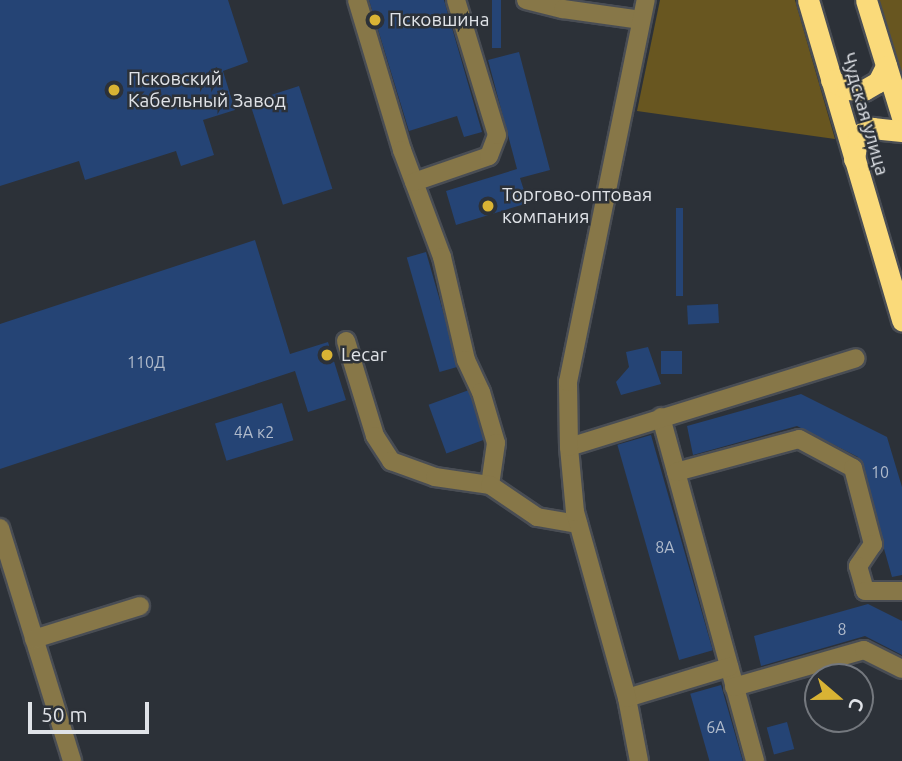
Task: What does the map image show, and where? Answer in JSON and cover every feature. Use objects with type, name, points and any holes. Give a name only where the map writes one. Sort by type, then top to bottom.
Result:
[{"type":"highway","name":"Чудская улица","points":[[808,0],[902,320]]},
{"type":"highway","name":"Чудская улица","points":[[866,0],[902,117]]},
{"type":"highway","points":[[831,79],[847,89],[864,90],[878,82],[886,66]]},
{"type":"highway","points":[[853,159],[858,135],[872,128],[902,131]]},
{"type":"street","points":[[357,0],[414,182],[442,257],[466,360],[481,392],[496,443],[490,485]]},
{"type":"street","points":[[414,182],[489,156],[497,135],[456,0]]},
{"type":"street","points":[[526,0],[563,9],[641,20]]},
{"type":"street","points":[[639,761],[627,698],[579,524],[569,447],[568,382],[646,0]]},
{"type":"street","points":[[346,341],[375,436],[391,461],[435,477],[490,485],[537,517],[579,524]]},
{"type":"street","points":[[569,447],[856,358]]},
{"type":"street","points":[[661,417],[755,761]]},
{"type":"street","points":[[676,472],[799,439],[853,468],[873,544],[858,566],[865,591],[902,591]]},
{"type":"street","points":[[0,528],[72,761]]},
{"type":"street","points":[[34,639],[140,606]]},
{"type":"street","points":[[734,687],[864,650],[902,669]]},
{"type":"street","points":[[627,698],[729,667]]},
{"type":"shaded area","points":[[660,0],[795,0],[835,139],[637,111]]},
{"type":"shaded area","points":[[879,0],[902,0],[902,74]]},
{"type":"building","name":"Псковский Кабельный Завод","points":[[0,0],[228,0],[248,62],[223,71],[235,110],[203,120],[214,155],[181,166],[176,151],[85,180],[79,161],[0,186]]},
{"type":"building","points":[[369,0],[444,0],[482,132],[464,137],[457,116],[409,131]]},
{"type":"building","points":[[492,0],[501,0],[501,48],[492,48]]},
{"type":"building","points":[[519,52],[550,170],[520,178],[528,203],[456,225],[446,191],[517,169],[488,60]]},
{"type":"building","points":[[299,86],[332,189],[283,205],[250,102]]},
{"type":"building","points":[[676,208],[683,208],[683,296],[676,296]]},
{"type":"building","points":[[255,240],[290,354],[328,342],[346,400],[308,412],[295,371],[0,469],[0,324]]},
{"type":"building","points":[[426,252],[459,366],[440,372],[407,258]]},
{"type":"building","points":[[718,304],[719,323],[688,325],[687,306]]},
{"type":"building","points":[[648,347],[661,384],[621,395],[616,382],[629,367],[626,352]]},
{"type":"building","points":[[661,351],[682,351],[682,374],[661,374]]},
{"type":"building","points":[[469,390],[487,439],[446,454],[429,405]]},
{"type":"building","points":[[801,394],[887,437],[902,487],[902,575],[892,577],[858,457],[797,426],[693,455],[687,426]]},
{"type":"building","points":[[282,403],[293,440],[226,461],[215,423]]},
{"type":"building","points":[[651,435],[713,650],[679,660],[617,445]]},
{"type":"building","points":[[868,604],[902,621],[902,655],[865,636],[761,666],[754,636]]},
{"type":"building","points":[[721,685],[743,761],[710,761],[690,694]]},
{"type":"building","points":[[787,722],[794,749],[774,754],[767,727]]},
{"type":"place","name":"Псковшина","points":[[375,20]]},
{"type":"place","name":"Псковский Кабельный Завод","points":[[114,90]]},
{"type":"place","name":"Торгово-оптовая компания","points":[[488,206]]},
{"type":"place","name":"Lecar","points":[[327,355]]}]
